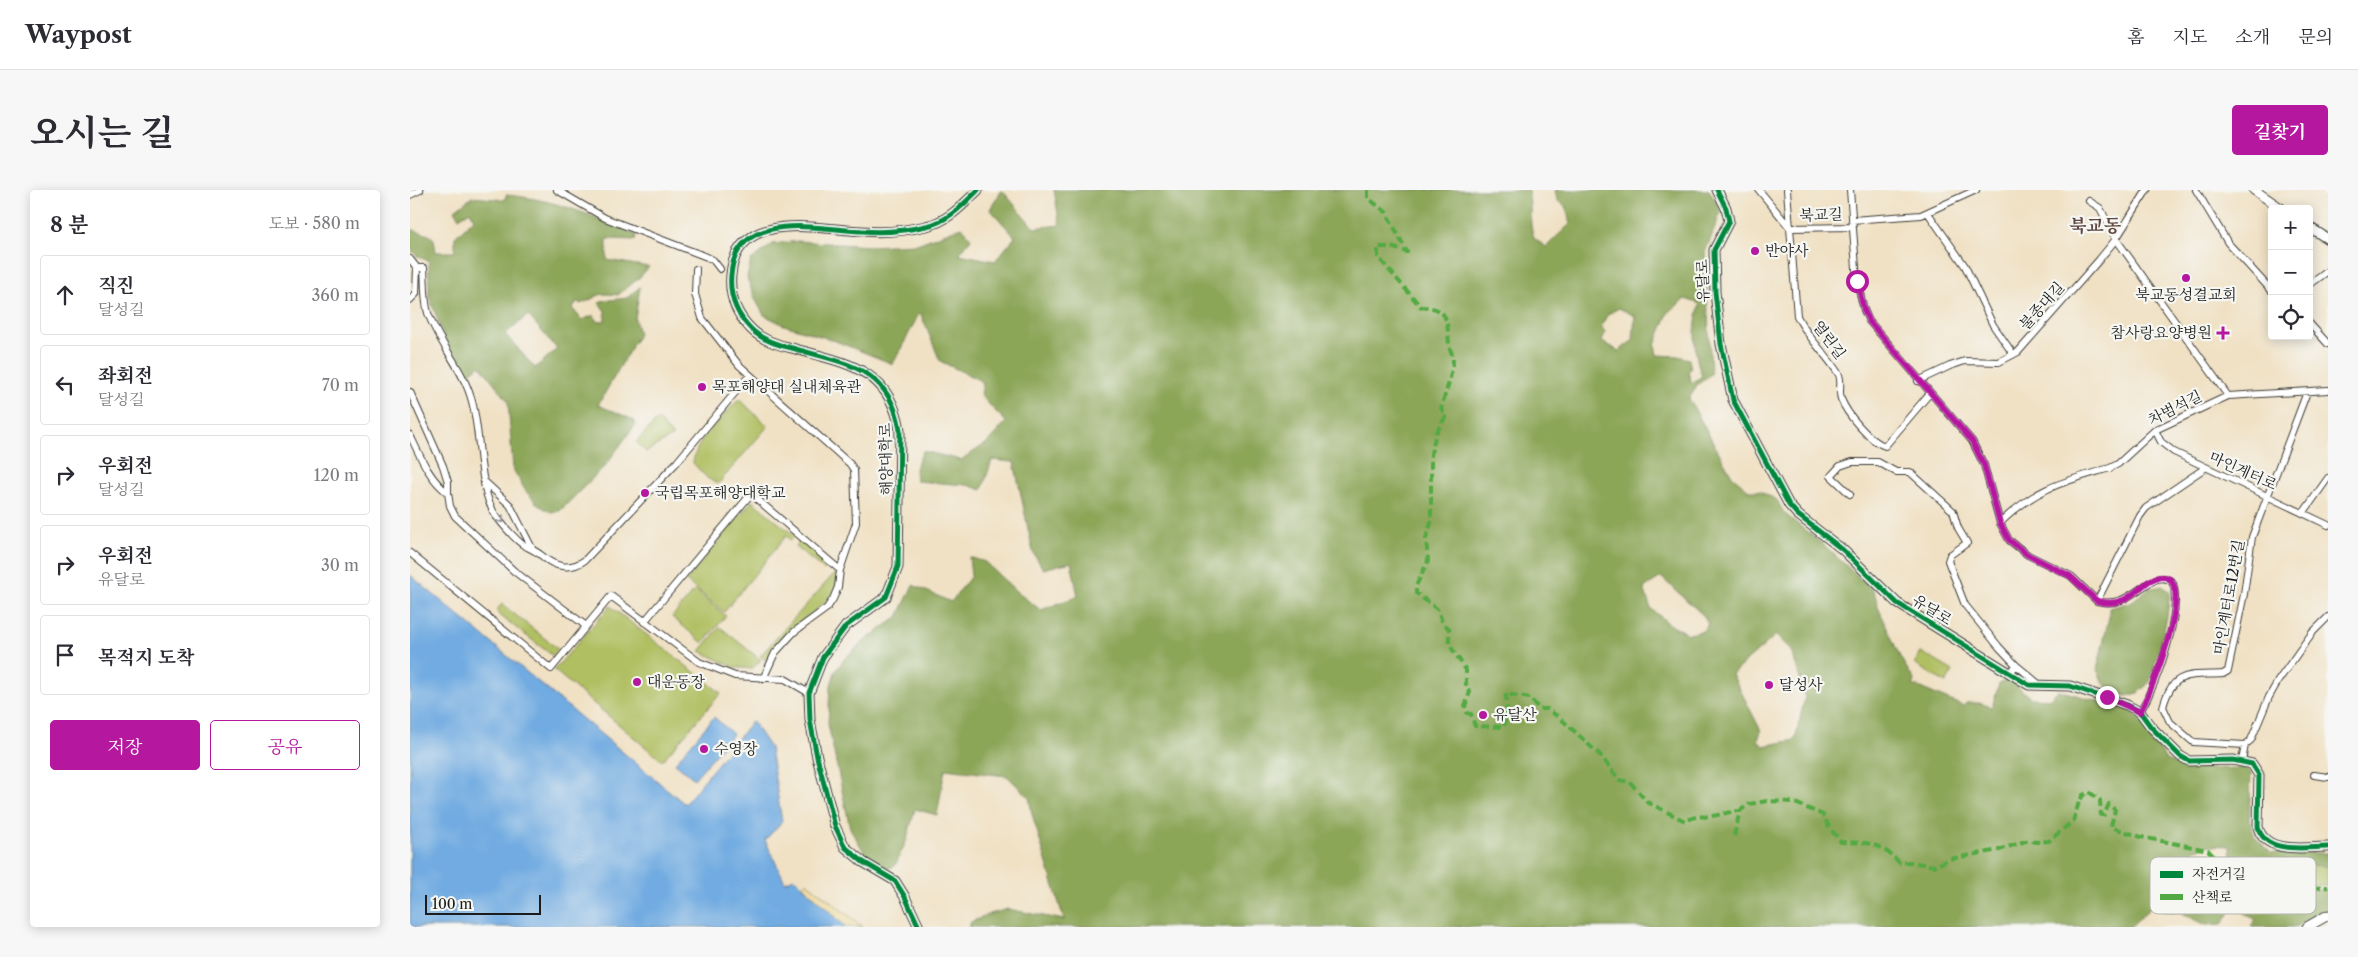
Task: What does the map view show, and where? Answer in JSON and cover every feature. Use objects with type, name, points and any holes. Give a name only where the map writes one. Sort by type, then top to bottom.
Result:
[{"type":"street","points":[[410,195],[420,190]]},
{"type":"street","points":[[557,190],[605,218],[707,257],[713,260],[720,269]]},
{"type":"street","name":"해양대학로","points":[[919,927],[905,897],[895,882],[862,862],[845,847],[835,826],[817,757],[810,720],[809,693],[823,657],[846,626],[886,597],[898,567],[900,430],[898,418],[891,398],[884,388],[862,370],[842,362],[776,344],[757,335],[734,306],[730,285],[733,262],[744,241],[767,230],[788,227],[868,232],[897,231],[929,226],[951,215],[978,190]]},
{"type":"street","name":"유달로","points":[[1717,190],[1726,208],[1729,221],[1714,250],[1715,292],[1721,344],[1733,400],[1789,505],[1798,515],[1843,550],[1897,603],[2029,685],[2070,686],[2107,697],[2140,712],[2151,727],[2184,759],[2200,762],[2242,761]]},
{"type":"street","points":[[1759,190],[1790,228]]},
{"type":"street","name":"열린길","points":[[1787,190],[1797,316],[1804,331],[1840,375],[1840,398],[1866,434],[1875,443],[1885,446],[1930,393]]},
{"type":"street","points":[[1850,190],[1857,281],[1864,310],[1881,337],[1918,381],[1958,423],[1978,452],[1984,465],[2000,523],[2009,540],[2028,555],[2070,576],[2097,601],[2114,603],[2126,599],[2159,577],[2166,577],[2173,583],[2174,606],[2166,646],[2155,683],[2140,712]]},
{"type":"street","name":"북교길","points":[[1790,228],[1852,223],[1928,213],[1976,190]]},
{"type":"street","name":"불종대길","points":[[1918,381],[1965,361],[1999,362],[2018,352],[2116,239],[2147,190]]},
{"type":"street","points":[[2196,190],[2228,243],[2268,287]]},
{"type":"street","points":[[2254,190],[2276,205]]},
{"type":"street","points":[[2089,201],[2100,208],[2116,239],[2228,396]]},
{"type":"street","points":[[1928,213],[1965,266],[1994,325],[2013,354]]},
{"type":"street","points":[[2313,230],[2328,239]]},
{"type":"street","points":[[410,259],[417,268],[416,294],[410,300]]},
{"type":"street","points":[[417,268],[424,268],[428,312],[471,396],[477,419],[487,495],[496,515],[523,544],[532,548],[548,562],[564,567],[574,566],[585,560],[677,462],[749,376]]},
{"type":"street","points":[[696,269],[695,294],[702,318],[749,376],[850,464],[854,470],[856,520],[840,570],[838,588],[827,608],[794,632],[775,653],[764,679]]},
{"type":"street","points":[[2313,282],[2328,271]]},
{"type":"street","points":[[2313,327],[2328,344]]},
{"type":"street","name":"차범석길","points":[[2000,523],[2045,489],[2118,464],[2155,430],[2228,396],[2328,390]]},
{"type":"street","points":[[410,392],[443,466],[455,516],[514,571],[586,626]]},
{"type":"street","points":[[2268,496],[2307,392]]},
{"type":"street","name":"마인계터로","points":[[2155,430],[2161,442],[2205,468],[2304,512],[2328,525]]},
{"type":"street","points":[[410,435],[428,471],[440,487],[448,493]]},
{"type":"street","points":[[1850,494],[1831,476],[1840,466],[1848,462],[1878,462],[1896,472],[1910,472],[1954,511],[1958,528],[1967,543],[1948,558],[1961,596],[1976,619],[2016,664],[2040,685]]},
{"type":"street","points":[[2097,601],[2140,516],[2146,508],[2205,468]]},
{"type":"street","points":[[2304,512],[2328,478]]},
{"type":"street","points":[[485,482],[510,505],[532,548]]},
{"type":"street","points":[[644,622],[751,494],[840,570]]},
{"type":"street","name":"마인계터로12번길","points":[[2245,745],[2193,742],[2170,722],[2164,707],[2167,697],[2178,679],[2184,676],[2223,674],[2228,671],[2244,594],[2250,548],[2268,496]]},
{"type":"street","points":[[410,553],[551,669],[611,596],[699,662],[736,676],[785,679],[809,693]]},
{"type":"street","points":[[2328,617],[2312,633],[2278,681],[2269,697],[2251,740],[2245,745],[2242,761],[2252,764],[2259,775],[2258,827],[2265,839],[2276,846],[2328,847]]},
{"type":"street","points":[[2010,673],[2016,664]]},
{"type":"street","points":[[2314,775],[2328,778]]},
{"type":"street","points":[[2307,927],[2328,915]]},
{"type":"green space","points":[[1002,190],[1034,228],[1060,225],[1054,190],[1529,190],[1531,226],[1534,238],[1546,247],[1570,224],[1566,207],[1557,200],[1555,190],[1709,190],[1721,212],[1705,253],[1711,374],[1697,385],[1689,399],[1732,476],[1750,491],[1759,491],[1777,500],[1784,513],[1827,548],[1874,591],[1878,607],[1900,657],[1914,680],[1913,685],[1963,706],[1966,703],[1979,703],[1992,707],[1999,684],[2009,679],[2031,698],[2049,699],[2058,690],[2129,710],[2139,717],[2146,726],[2166,760],[2188,769],[2245,768],[2251,773],[2249,819],[2255,837],[2271,853],[2328,853],[2328,866],[2316,865],[2316,857],[2232,857],[2230,846],[2210,845],[2193,850],[2193,857],[2150,857],[2150,908],[2130,927],[969,927],[971,922],[1008,909],[1064,920],[1032,814],[1029,797],[1007,776],[945,769],[937,815],[915,809],[907,839],[895,866],[879,871],[870,862],[850,828],[828,724],[830,689],[835,672],[845,658],[868,638],[898,617],[913,585],[951,602],[971,576],[969,557],[985,562],[1018,593],[1041,610],[1078,596],[1071,562],[1043,569],[1033,552],[1014,462],[992,460],[982,490],[967,485],[916,481],[915,469],[923,451],[961,460],[987,443],[1006,422],[981,396],[983,382],[940,361],[920,312],[893,364],[833,340],[784,325],[764,315],[747,278],[751,260],[773,244],[798,241],[868,246],[917,244],[962,227],[971,239],[959,254],[995,261],[1015,237],[990,209]],"holes":[[[1685,299],[1700,304],[1695,340],[1702,376],[1692,383],[1688,372],[1691,369],[1689,359],[1678,356],[1657,355],[1655,345],[1668,313]],[[1619,308],[1635,316],[1633,340],[1619,351],[1602,342],[1605,332],[1601,326],[1608,314]],[[1661,577],[1704,616],[1708,624],[1703,631],[1689,634],[1672,626],[1651,609],[1644,588]],[[1776,635],[1792,651],[1805,697],[1795,740],[1763,746],[1758,740],[1761,731],[1732,674]]]},
{"type":"green space","points":[[506,195],[557,204],[636,235],[635,240],[607,239],[607,260],[649,267],[618,295],[601,295],[580,304],[578,301],[572,308],[582,320],[594,315],[597,322],[605,321],[605,311],[599,303],[601,301],[627,298],[640,287],[635,319],[639,334],[598,405],[634,420],[635,425],[605,466],[560,511],[551,512],[538,505],[525,490],[513,469],[508,401],[480,365],[466,376],[464,375],[444,338],[429,296],[429,261],[415,254],[410,243],[410,229],[429,235],[434,239],[436,252],[455,252],[455,237],[474,219],[470,211],[459,218],[455,210],[472,197],[505,200]],"holes":[[[528,315],[557,349],[535,368],[505,334]]]},
{"type":"green space","points":[[739,399],[768,426],[718,484],[707,478],[693,463],[695,454],[711,428]]},
{"type":"green space","points":[[658,419],[673,436],[646,452],[636,442]]},
{"type":"green space","points":[[752,501],[795,536],[791,540],[786,536],[724,612],[686,581]]},
{"type":"green space","points":[[799,541],[802,541],[829,564],[824,570],[796,547]]},
{"type":"green space","points":[[836,574],[836,583],[834,591],[829,598],[794,627],[767,661],[760,656]]},
{"type":"green space","points":[[2162,586],[2170,591],[2167,617],[2150,682],[2138,693],[2127,696],[2111,692],[2097,670],[2109,617],[2109,608],[2131,602],[2148,589]]},
{"type":"green space","points":[[695,590],[726,616],[703,643],[672,617]]},
{"type":"green space","points":[[502,604],[558,649],[553,656],[498,614],[497,610]]},
{"type":"green space","name":"대운동장","points":[[610,606],[721,693],[662,761],[554,670]]},
{"type":"green space","points":[[720,627],[761,660],[752,669],[733,667],[700,651]]},
{"type":"green space","points":[[1921,652],[1953,671],[1946,683],[1914,664]]},
{"type":"green space","points":[[2316,862],[2328,862],[2328,885],[2316,885]]},
{"type":"green space","points":[[2328,889],[2328,907],[2295,927],[2251,927],[2256,919],[2246,914],[2316,914],[2316,890]]},
{"type":"green space","points":[[2184,914],[2229,914],[2222,924],[2206,925]]},
{"type":"sand","points":[[806,882],[863,927],[845,927],[802,885]]},
{"type":"water","points":[[410,575],[685,804],[752,721],[770,748],[782,822],[765,840],[785,882],[794,878],[846,927],[410,927]]},
{"type":"water","name":"수영장","points":[[714,717],[733,734],[694,779],[675,763]]},
{"type":"marked path","points":[[1368,190],[1368,198],[1386,212],[1407,252],[1391,247],[1378,247],[1378,257],[1421,307],[1437,310],[1442,313],[1447,322],[1453,364],[1441,408],[1446,416],[1436,433],[1431,453],[1431,523],[1426,538],[1428,561],[1416,586],[1416,593],[1437,609],[1442,621],[1449,629],[1449,644],[1466,670],[1466,684],[1470,692],[1465,706],[1467,713],[1471,714],[1475,726],[1504,727],[1507,708],[1506,694],[1530,698],[1539,709],[1547,709],[1560,718],[1600,755],[1619,780],[1630,782],[1647,802],[1685,821],[1697,817],[1740,811]]},
{"type":"marked path","points":[[1734,836],[1740,811],[1749,804],[1768,801],[1793,802],[1823,815],[1829,827],[1841,842],[1867,843],[1879,847],[1900,863],[1910,862],[1935,866],[1949,859],[1999,850],[2029,840],[2036,842],[2049,841],[2073,821],[2079,802],[2083,795],[2089,792],[2100,800],[2101,815],[2104,815],[2109,804],[2115,810],[2111,826],[2114,828],[2141,837],[2208,850],[2214,857]]},
{"type":"marked path","points":[[2316,888],[2328,887]]},
{"type":"cycle path","points":[[919,927],[895,881],[863,862],[845,847],[835,826],[817,757],[810,720],[809,693],[823,657],[846,626],[886,597],[898,567],[900,430],[895,409],[886,393],[875,380],[862,371],[829,358],[775,344],[755,333],[741,317],[732,298],[731,275],[736,254],[747,240],[763,232],[782,228],[802,227],[878,232],[918,228],[934,224],[948,217],[978,190]]},
{"type":"cycle path","points":[[1717,190],[1726,208],[1729,221],[1714,250],[1715,292],[1721,344],[1733,400],[1789,505],[1798,515],[1843,550],[1897,603],[2029,685],[2070,686],[2127,705],[2140,712],[2151,727],[2180,756],[2189,761],[2233,760],[2252,764],[2259,775],[2258,827],[2262,836],[2269,842],[2288,848],[2328,847]]},
{"type":"place","name":"반야사","points":[[1755,251]]},
{"type":"place","name":"북교동성결교회","points":[[2186,278]]},
{"type":"place","name":"참사랑요양병원","points":[[2223,333]]},
{"type":"place","name":"목포해양대 실내체육관","points":[[702,387]]},
{"type":"place","name":"국립목포해양대학교","points":[[645,493]]},
{"type":"place","name":"대운동장","points":[[637,682]]},
{"type":"place","name":"달성사","points":[[1769,685]]},
{"type":"place","name":"유달산","points":[[1483,715]]},
{"type":"place","name":"수영장","points":[[704,749]]},
{"type":"district","name":"북교동","points":[[2095,226]]},
{"type":"route","points":[[1857,281],[1864,310],[1869,321],[1918,381],[1958,423],[1972,441],[1984,465],[2000,523],[2009,540],[2028,555],[2070,576],[2097,601],[2119,602],[2159,577],[2166,577],[2173,583],[2175,591],[2173,611],[2166,646],[2162,663],[2149,697],[2140,712],[2107,697]]}]
